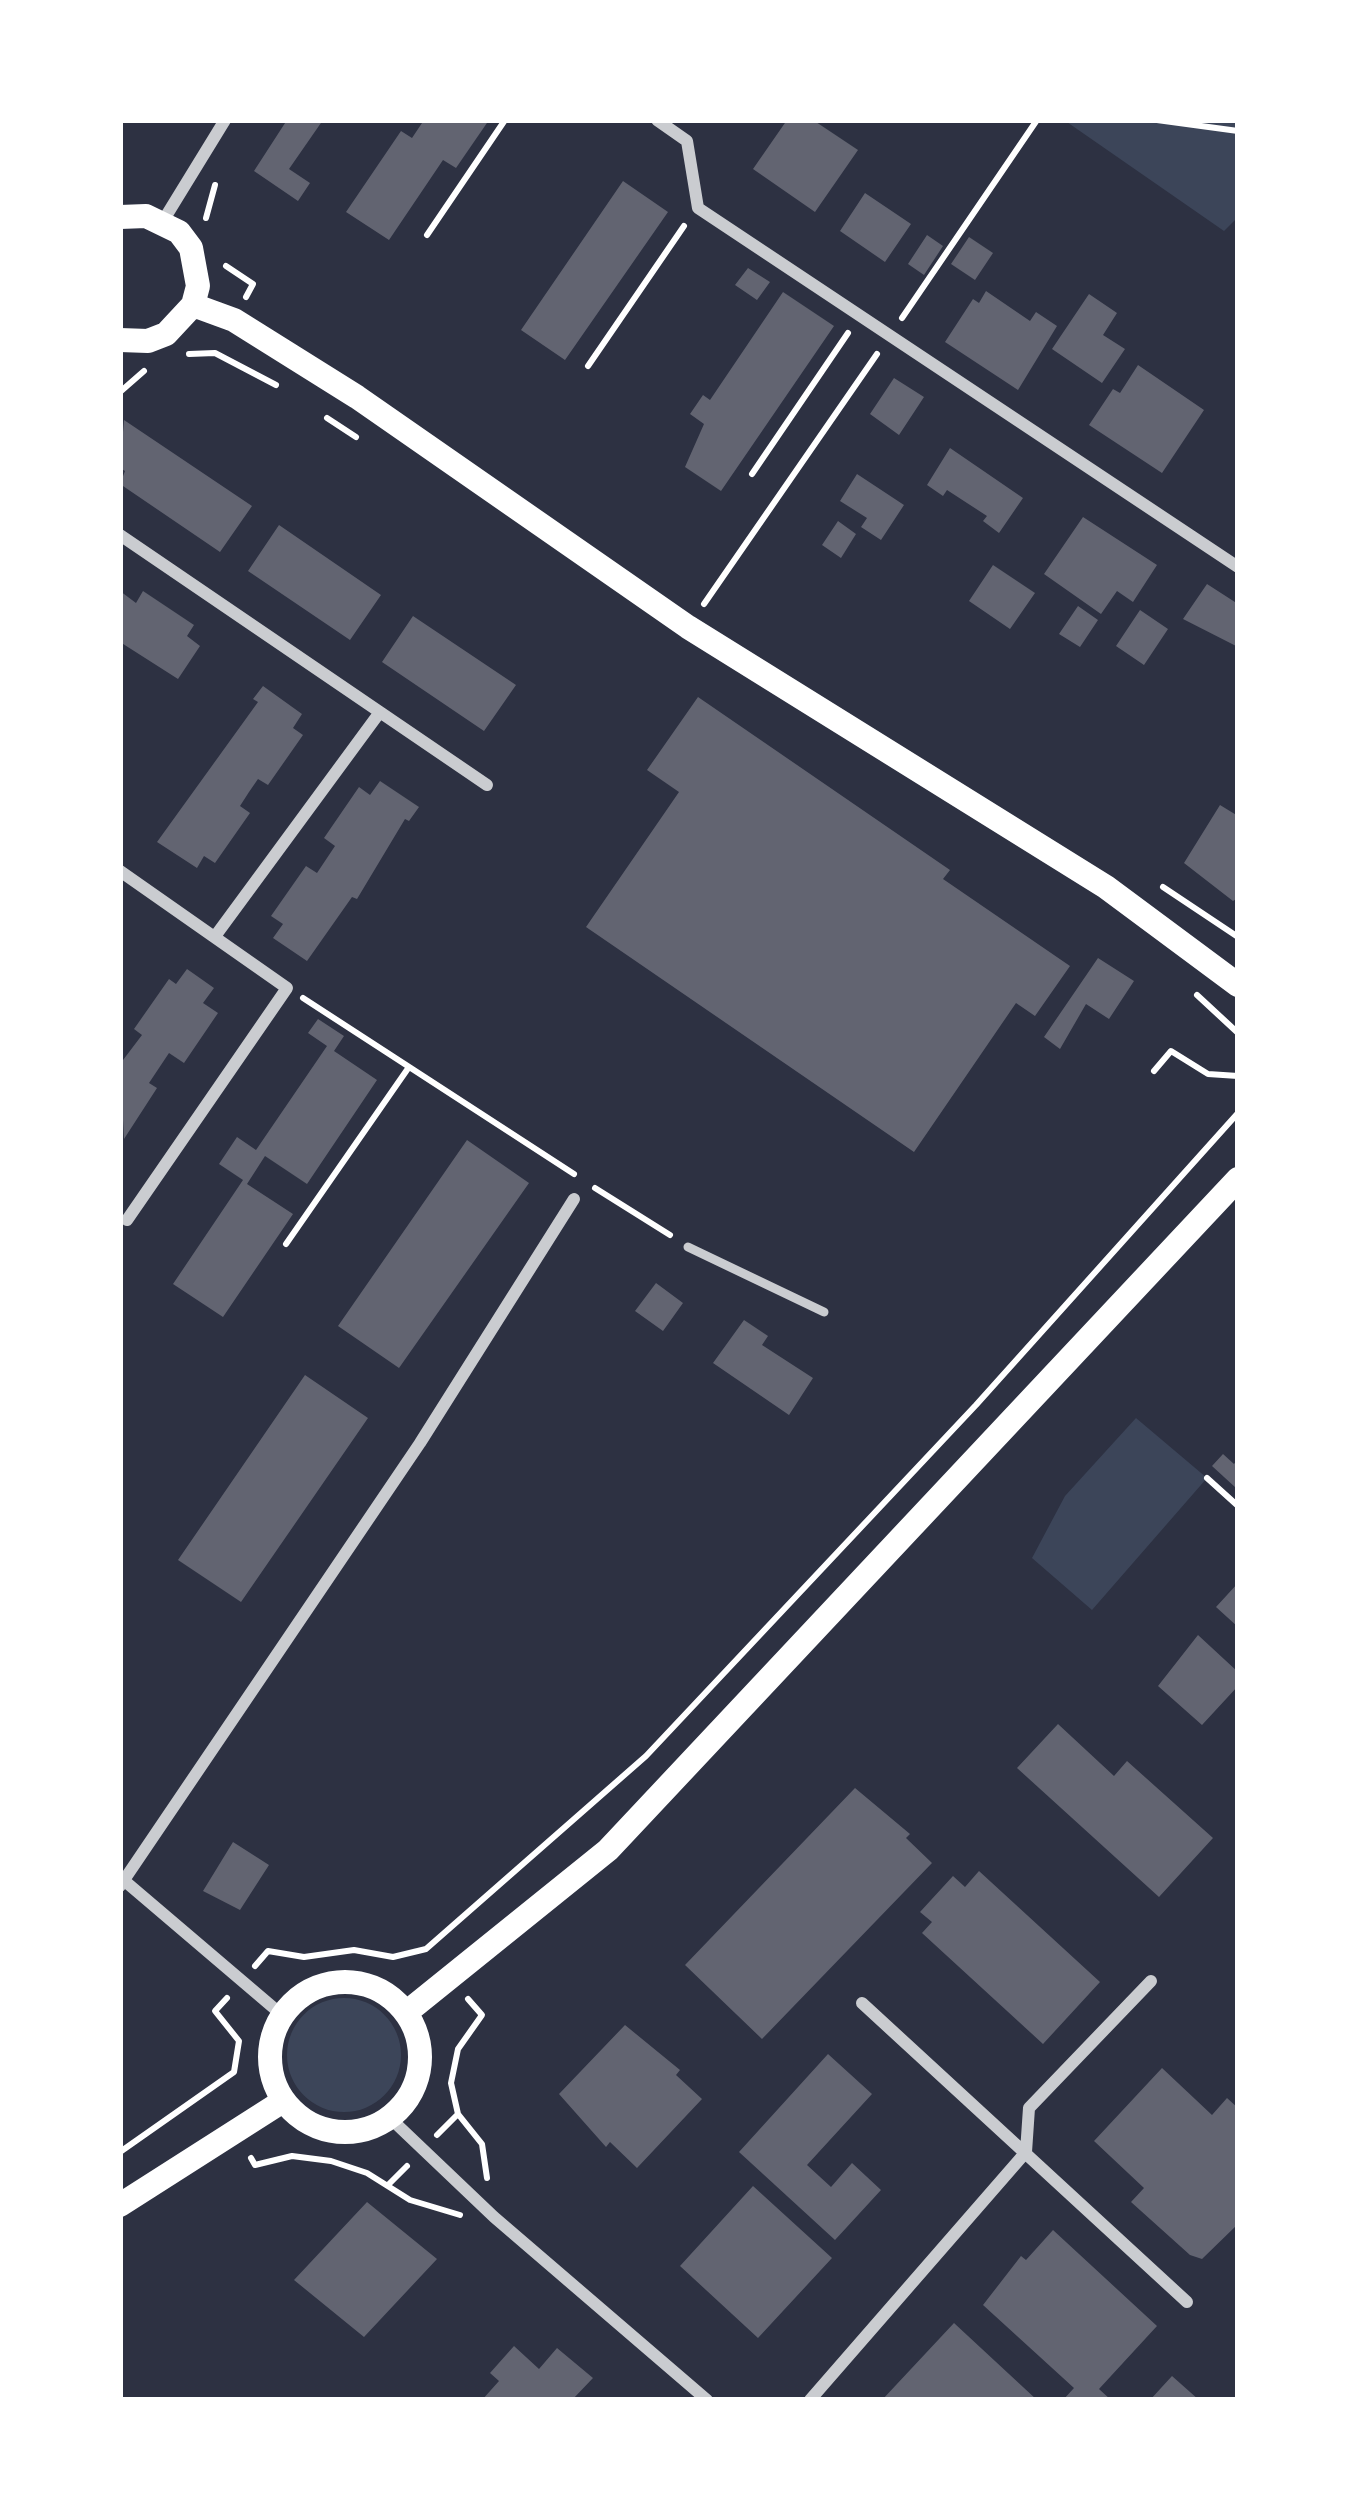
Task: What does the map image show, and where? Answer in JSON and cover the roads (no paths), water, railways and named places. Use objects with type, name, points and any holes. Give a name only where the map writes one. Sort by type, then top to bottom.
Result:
[{"type":"main road","points":[[120,217],[163,221],[179,232],[197,266],[193,305],[166,334],[148,341],[120,340]]},
{"type":"main road","points":[[193,305],[234,320],[357,397],[688,627],[1106,887],[1238,986]]},
{"type":"main road","points":[[407,2012],[608,1850],[1238,1179]]},
{"type":"main road","points":[[358,1982],[386,1993],[407,2012],[418,2034],[417,2080],[389,2118],[372,2128],[332,2132],[313,2126],[283,2101],[269,2049],[282,2015],[302,1994],[329,1983],[358,1982]]},
{"type":"main road","points":[[120,2205],[283,2101]]},
{"type":"street","points":[[163,221],[225,120]]},
{"type":"street","points":[[657,120],[687,140],[698,206],[1238,567]]},
{"type":"street","points":[[120,535],[488,785]]},
{"type":"street","points":[[216,935],[380,712]]},
{"type":"street","points":[[120,871],[287,988],[128,1220]]},
{"type":"street","points":[[282,2015],[121,1881],[420,1443],[574,1199]]},
{"type":"street","points":[[810,2400],[1026,2152],[1029,2108],[1150,1981]]},
{"type":"street","points":[[862,2003],[1187,2302]]},
{"type":"street","points":[[389,2118],[494,2218],[707,2400]]},
{"type":"lane","points":[[688,1247],[824,1312]]}]
